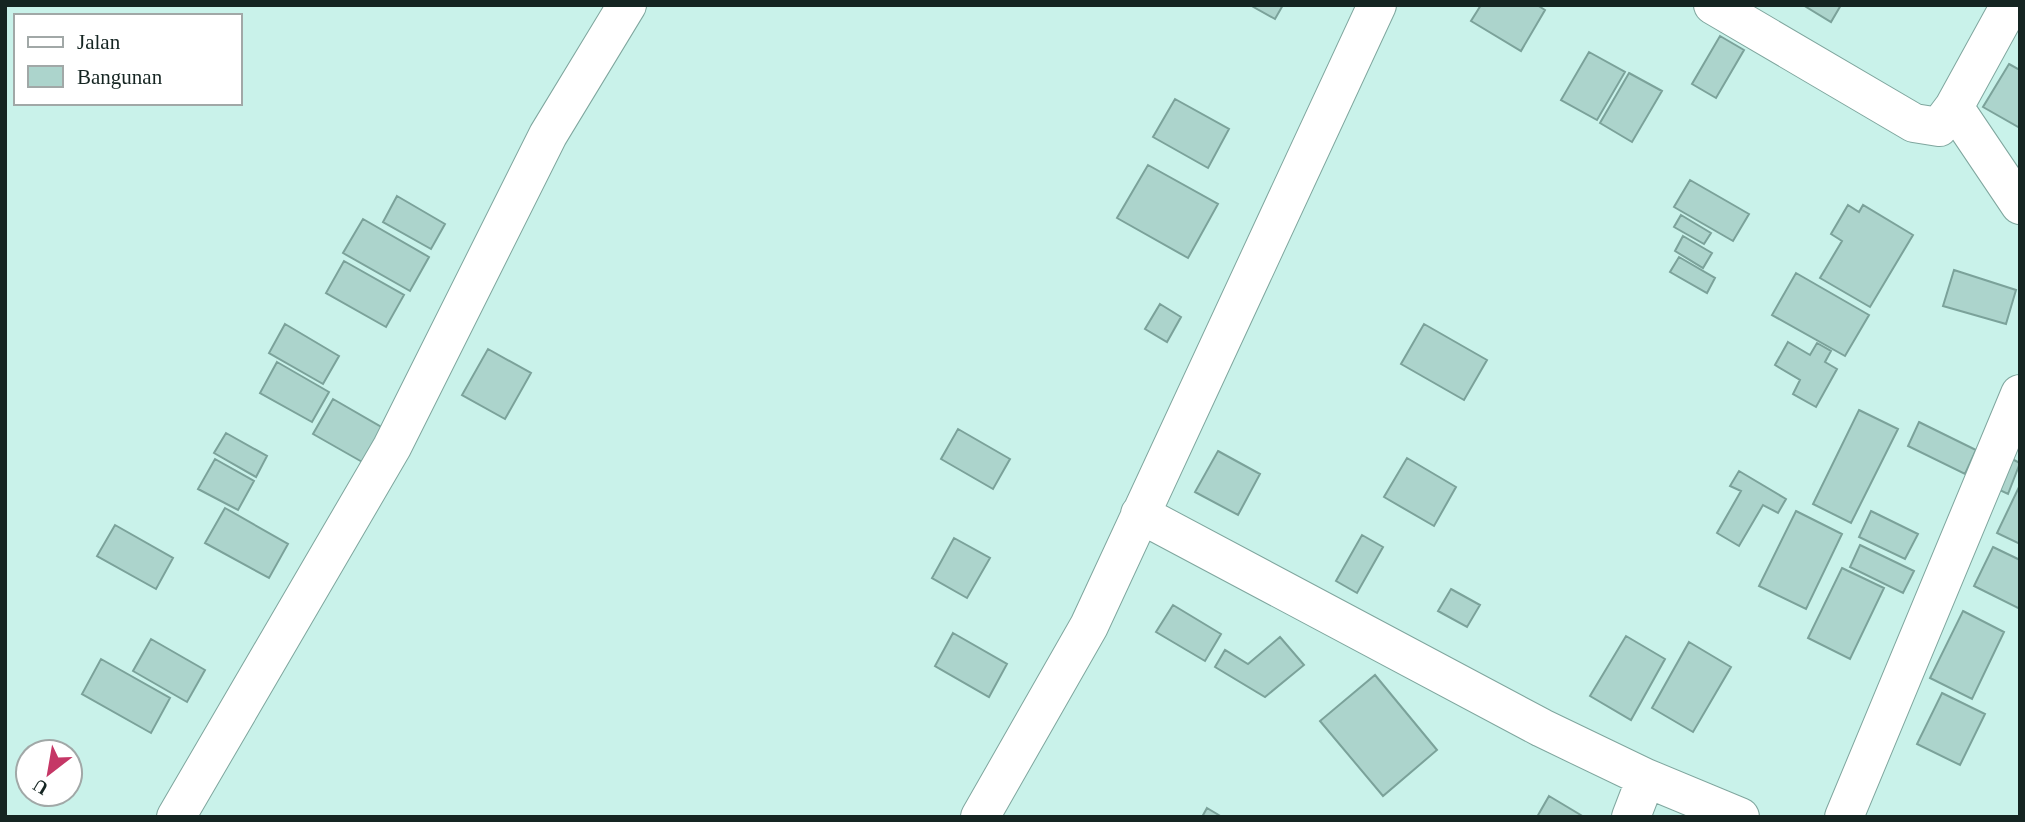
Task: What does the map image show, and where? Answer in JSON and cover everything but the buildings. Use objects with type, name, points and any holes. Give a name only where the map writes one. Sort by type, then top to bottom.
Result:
[{"type":"street","points":[[176,817],[392,447],[548,135],[627,5]]},
{"type":"street","points":[[980,817],[1089,626],[1377,5]]},
{"type":"street","points":[[1713,5],[1914,123],[1939,127],[1954,107],[2010,5]]},
{"type":"street","points":[[1954,107],[2020,205]]},
{"type":"street","points":[[1844,817],[2020,394]]},
{"type":"street","points":[[1140,514],[1542,728],[1646,778],[1740,817]]},
{"type":"street","points":[[1631,817],[1646,778]]}]
